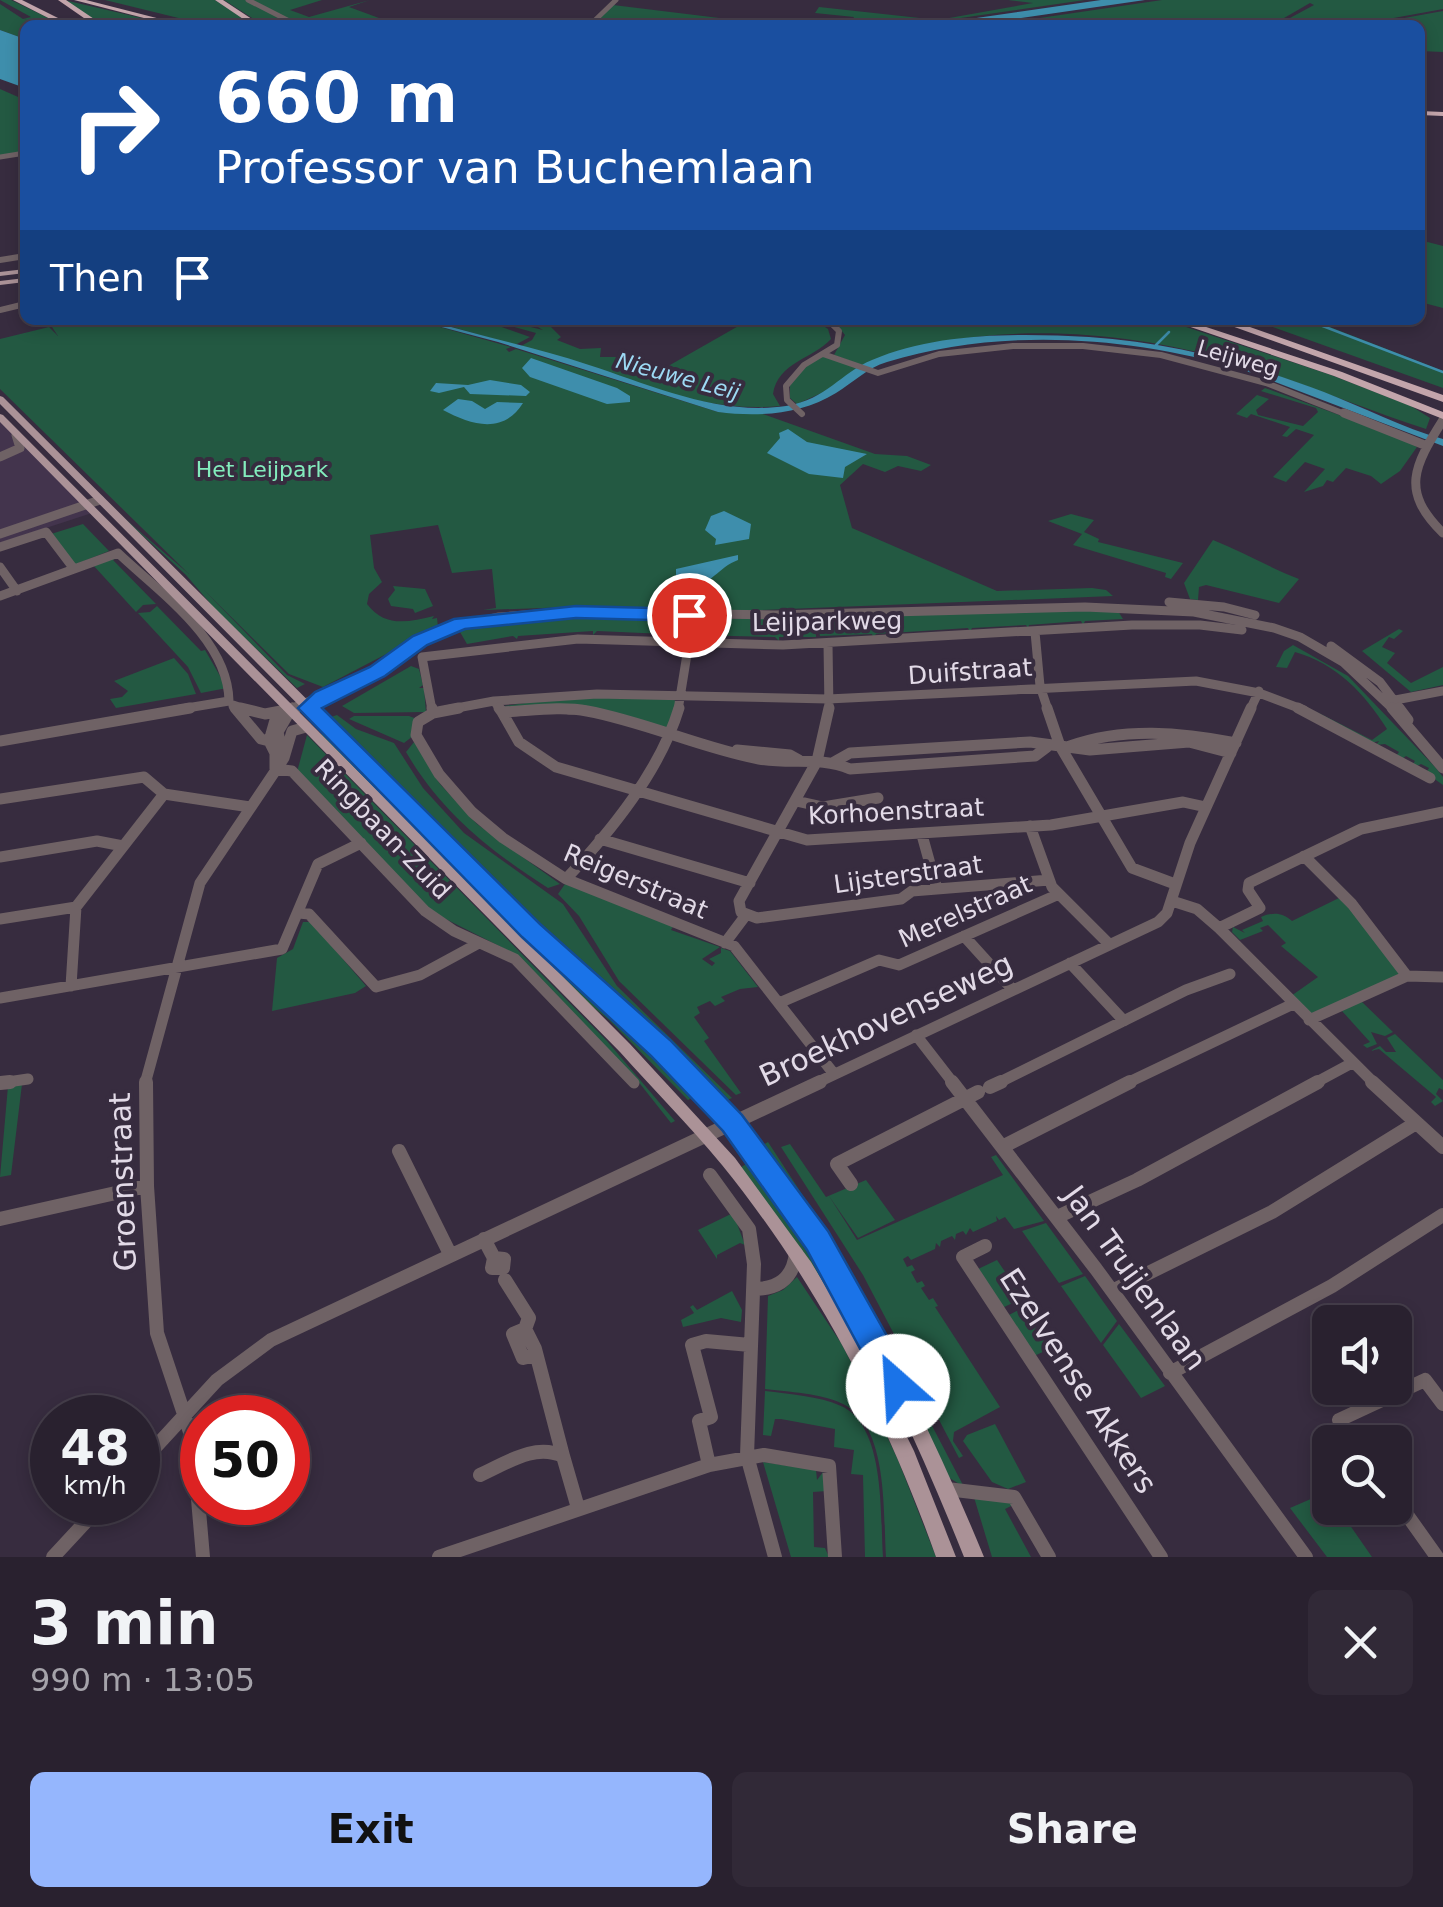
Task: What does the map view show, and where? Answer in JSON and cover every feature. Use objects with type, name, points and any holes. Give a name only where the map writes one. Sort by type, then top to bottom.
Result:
[{"type":"highway","points":[[16,0],[58,20]]},
{"type":"highway","points":[[61,0],[91,20]]},
{"type":"highway","points":[[77,0],[159,20]]},
{"type":"highway","points":[[94,0],[176,20]]},
{"type":"highway","points":[[218,0],[249,20]]},
{"type":"highway","points":[[1190,325],[1319,368],[1435,398]]},
{"type":"highway","points":[[1213,325],[1435,398]]},
{"type":"highway","points":[[1234,325],[1435,398],[1443,418]]},
{"type":"highway","points":[[1253,325],[1435,398],[1443,407]]},
{"type":"main road","name":"Ringbaan-Zuid","points":[[0,399],[296,710],[661,1048],[732,1123],[817,1241],[898,1386],[947,1488],[974,1557]]},
{"type":"main road","name":"Ringbaan-Zuid","points":[[0,417],[296,710],[626,1048],[705,1135],[796,1252],[830,1303],[878,1399],[946,1557]]},
{"type":"main road","points":[[878,1399],[878,1376],[898,1386]]},
{"type":"street","points":[[248,0],[287,20]]},
{"type":"street","points":[[595,20],[614,2]]},
{"type":"street","points":[[802,414],[788,400],[788,381],[839,342],[839,331],[833,325]]},
{"type":"street","name":"Leijweg","points":[[823,354],[874,372],[920,358],[997,347],[1120,349],[1244,376],[1428,445]]},
{"type":"street","points":[[1443,418],[1417,464],[1412,488],[1425,515],[1443,534]]},
{"type":"street","points":[[0,457],[20,448],[16,434]]},
{"type":"street","points":[[0,534],[100,500]]},
{"type":"street","points":[[0,547],[46,532],[74,570]]},
{"type":"street","points":[[0,596],[118,553],[220,658],[232,685],[231,703],[261,738],[269,741]]},
{"type":"street","points":[[0,567],[16,591]]},
{"type":"street","points":[[0,741],[231,703],[256,713],[296,710],[378,671],[420,640],[450,627],[524,614],[729,616],[1180,602],[1233,609],[1286,625],[1342,652],[1364,667],[1396,700],[1443,768]]},
{"type":"street","points":[[1038,606],[1218,614],[1286,632],[1318,646],[1396,700],[1443,691]]},
{"type":"street","points":[[1125,607],[1132,625]]},
{"type":"street","name":"Leijparkweg","points":[[462,650],[578,639],[828,644],[1132,625],[1200,624],[1242,630]]},
{"type":"street","points":[[450,627],[458,635],[462,650]]},
{"type":"street","points":[[1035,632],[1040,686],[1059,746],[1132,868],[1174,884]]},
{"type":"street","points":[[566,879],[600,838],[672,735],[682,697],[689,642]]},
{"type":"street","points":[[828,644],[828,699],[817,761],[739,902],[746,916],[725,943],[740,951],[834,1074]]},
{"type":"street","name":"Reigerstraat","points":[[462,650],[427,656],[420,661],[433,714],[418,722],[416,732],[449,786],[502,838],[566,879],[725,943]]},
{"type":"street","name":"Duifstraat","points":[[498,706],[568,694],[828,699],[1196,681],[1259,692],[1313,713],[1430,778]]},
{"type":"street","points":[[1259,692],[1206,807],[1174,884],[1172,900],[1197,908],[1219,928],[1241,969],[1293,1004],[1443,1146]]},
{"type":"street","points":[[433,714],[498,706],[584,710],[744,756],[786,764],[799,760],[834,762],[850,769],[1034,756],[1059,746]]},
{"type":"street","name":"Korhoenstraat","points":[[498,706],[519,742],[552,765],[818,841],[1030,826],[1183,802],[1206,807]]},
{"type":"street","name":"Ringbaan-Zuid","points":[[274,769],[275,753],[269,741],[296,710]]},
{"type":"street","name":"Ringbaan-Zuid","points":[[274,769],[282,751],[284,732],[296,710]]},
{"type":"street","name":"Ringbaan-Zuid","points":[[274,769],[284,758],[296,710]]},
{"type":"street","points":[[834,762],[850,753],[1030,742],[1090,750],[1188,742],[1233,748]]},
{"type":"street","name":"Ringbaan-Zuid","points":[[274,769],[292,771],[424,911],[515,959],[634,1082]]},
{"type":"street","name":"Groenstraat","points":[[180,1402],[157,1333],[146,1186],[146,1086],[174,968],[200,883],[274,769]]},
{"type":"street","points":[[0,799],[144,777],[164,794],[250,807]]},
{"type":"street","points":[[71,986],[76,907],[164,794]]},
{"type":"street","points":[[796,801],[823,807],[878,798]]},
{"type":"street","points":[[1219,928],[1257,910],[1260,905],[1248,890],[1249,883],[1362,828],[1443,812]]},
{"type":"street","points":[[1030,826],[1058,894],[1109,944]]},
{"type":"street","points":[[922,835],[937,889]]},
{"type":"street","points":[[600,838],[750,883]]},
{"type":"street","points":[[0,857],[98,841],[122,846]]},
{"type":"street","points":[[0,998],[282,949],[318,864],[361,843]]},
{"type":"street","points":[[1304,856],[1352,904],[1407,976]]},
{"type":"street","name":"Lijsterstraat","points":[[746,916],[774,916],[901,899],[912,891],[1049,880]]},
{"type":"street","name":"Merelstraat","points":[[780,1003],[879,960],[899,965],[1058,894]]},
{"type":"street","name":"Broekhovenseweg","points":[[203,1395],[272,1340],[450,1254],[490,1249],[705,1135],[1158,922],[1172,900]]},
{"type":"street","points":[[0,920],[76,907]]},
{"type":"street","points":[[299,913],[308,914],[370,984],[382,987],[420,975],[479,943]]},
{"type":"street","points":[[964,936],[1014,990]]},
{"type":"street","points":[[1070,962],[1124,1021]]},
{"type":"street","points":[[851,1184],[837,1164],[1124,1021],[1241,969]]},
{"type":"street","points":[[1310,1020],[1407,976],[1443,978]]},
{"type":"street","points":[[1004,1146],[1211,1040],[1293,1004]]},
{"type":"street","name":"Jan Truijenlaan","points":[[916,1034],[978,1092],[1004,1146],[1306,1557]]},
{"type":"street","points":[[1056,1217],[1137,1180],[1352,1062]]},
{"type":"street","points":[[0,1084],[28,1079]]},
{"type":"street","points":[[1112,1291],[1272,1212],[1416,1124]]},
{"type":"street","points":[[399,1151],[450,1254]]},
{"type":"street","points":[[710,1174],[748,1228],[754,1264],[747,1456],[775,1557]]},
{"type":"street","points":[[0,1218],[146,1186]]},
{"type":"street","points":[[1170,1372],[1332,1286],[1443,1215]]},
{"type":"street","name":"Ezelvense Akkers","points":[[986,1246],[963,1256],[1161,1557]]},
{"type":"street","points":[[753,1290],[768,1290],[787,1279],[794,1269],[796,1252]]},
{"type":"street","points":[[505,1280],[529,1318],[525,1329],[536,1354],[578,1508]]},
{"type":"street","points":[[709,1464],[699,1421],[711,1418],[692,1345],[706,1341],[750,1345]]},
{"type":"street","points":[[1343,1425],[1339,1420],[1425,1380],[1443,1404]]},
{"type":"street","name":"Broekhovenseweg","points":[[160,1441],[180,1419]]},
{"type":"street","points":[[480,1476],[536,1451],[556,1451],[564,1456]]},
{"type":"street","points":[[439,1557],[709,1464],[764,1455],[829,1466],[835,1557]]},
{"type":"street","points":[[947,1488],[1014,1497],[1049,1557]]},
{"type":"street","points":[[1412,1522],[1437,1557]]},
{"type":"street","points":[[53,1557],[83,1525]]},
{"type":"street","name":"Groenstraat","points":[[202,1525],[204,1557]]},
{"type":"shaded area","points":[[0,416],[95,512],[0,543]]},
{"type":"green space","points":[[0,0],[11,0],[53,20],[20,20],[20,37],[0,30],[0,4],[23,19],[31,17]]},
{"type":"green space","points":[[64,0],[150,20],[95,20]]},
{"type":"green space","points":[[105,0],[215,0],[245,20],[187,20]]},
{"type":"green space","points":[[224,0],[322,0],[290,10],[309,17],[370,0],[349,7],[384,20],[255,20]]},
{"type":"green space","points":[[1008,0],[1085,0],[938,20],[1033,3]]},
{"type":"green space","points":[[1162,0],[1443,0],[1443,9],[1382,20],[1286,20],[1314,5],[1310,3],[1281,20],[1026,20]]},
{"type":"green space","points":[[613,5],[736,20],[598,20]]},
{"type":"green space","points":[[819,7],[938,20],[852,20],[854,17],[815,13]]},
{"type":"green space","points":[[1443,11],[1443,52],[1425,51],[1425,20],[1394,20]]},
{"type":"green space","points":[[0,89],[20,98],[20,153],[0,156]]},
{"type":"green space","points":[[1425,241],[1443,246],[1443,308],[1425,303]]},
{"type":"green space","name":"Het Leijpark","points":[[433,325],[511,347],[506,349],[509,352],[516,349],[718,412],[763,414],[875,454],[907,456],[931,465],[921,471],[898,466],[885,472],[863,464],[840,485],[852,528],[997,591],[1092,588],[1106,590],[1113,596],[738,611],[599,606],[483,610],[496,608],[492,569],[452,573],[438,525],[370,535],[374,568],[382,582],[369,594],[367,604],[389,620],[434,616],[438,627],[323,687],[289,674],[203,589],[287,675],[305,684],[297,688],[215,609],[186,575],[116,511],[189,574],[0,389],[0,339],[49,327],[58,336],[52,327]]},
{"type":"green space","points":[[445,325],[496,325],[530,337],[515,345]]},
{"type":"green space","points":[[507,325],[543,330],[534,325],[549,325],[561,337],[557,340],[580,349],[601,348],[600,357],[621,357],[622,353],[642,357],[640,360],[663,369],[740,325],[822,325],[831,339],[782,375],[773,394],[780,406],[747,407],[680,397],[519,347],[536,333]]},
{"type":"green space","points":[[837,325],[1180,325],[1331,375],[1411,406],[1430,418],[1426,429],[1231,361],[1141,341],[1045,333],[997,335],[905,350],[862,365],[834,355],[845,335]]},
{"type":"green space","points":[[1267,325],[1325,325],[1443,371],[1443,388]]},
{"type":"green space","points":[[823,356],[859,368],[837,386],[797,404],[790,398],[790,385],[806,366]]},
{"type":"green space","points":[[1265,388],[1417,447],[1400,471],[1381,484],[1371,476],[1346,468],[1333,482],[1327,480],[1323,486],[1304,492],[1325,469],[1305,462],[1286,482],[1273,477],[1314,435],[1296,429],[1287,437],[1282,436],[1290,427],[1251,414],[1247,418],[1236,414],[1257,395],[1269,399],[1256,410],[1258,415],[1303,426],[1318,412],[1316,408],[1261,391]]},
{"type":"green space","points":[[1071,514],[1094,520],[1084,532],[1099,539],[1098,542],[1183,563],[1171,579],[1165,577],[1166,573],[1073,545],[1082,534],[1048,521]]},
{"type":"green space","points":[[83,524],[109,551],[74,565],[51,534]]},
{"type":"green space","points":[[1213,540],[1299,579],[1279,603],[1206,585],[1199,587],[1198,600],[1190,599],[1184,583]]},
{"type":"green space","points":[[119,557],[113,560],[156,604],[143,605],[136,612],[93,565]]},
{"type":"green space","points":[[393,586],[425,589],[433,606],[415,613],[413,609],[391,606],[388,599],[395,590]]},
{"type":"green space","points":[[157,606],[201,651],[205,650],[227,688],[201,693],[188,667],[138,613],[150,612]]},
{"type":"green space","points":[[912,611],[1118,611],[1123,619],[1085,621],[1083,625],[1081,621],[1028,628],[972,628],[970,632],[968,628],[876,634],[873,638],[872,634],[820,636],[816,623],[816,637],[779,637],[779,641],[775,637],[688,638],[597,631],[593,635],[593,631],[517,639],[513,636],[467,644],[460,632],[488,623],[539,616],[731,619]]},
{"type":"green space","points":[[1399,629],[1403,631],[1394,639],[1389,637],[1382,647],[1395,653],[1387,663],[1411,683],[1443,667],[1443,685],[1411,692],[1362,651]]},
{"type":"green space","points":[[1293,645],[1348,676],[1435,767],[1443,777],[1443,785],[1426,773],[1429,768],[1421,764],[1415,767],[1415,761],[1396,756],[1399,752],[1385,744],[1376,745],[1379,741],[1372,743],[1315,711],[1372,740],[1387,729],[1359,692],[1324,664],[1295,652],[1287,668],[1276,667],[1284,651]]},
{"type":"green space","points":[[174,658],[188,674],[196,694],[116,708],[110,699],[122,697],[128,691],[114,681]]},
{"type":"green space","points":[[411,666],[419,669],[423,685],[419,688],[424,688],[426,712],[354,713],[342,706]]},
{"type":"green space","points":[[576,696],[676,701],[669,729],[582,708],[508,710],[504,706]]},
{"type":"green space","points":[[337,715],[356,729],[394,743],[423,788],[464,833],[563,904],[617,986],[732,1098],[720,1103],[702,1077],[657,1030],[533,925],[331,717]]},
{"type":"green space","points":[[349,719],[417,719],[413,736],[404,743]]},
{"type":"green space","points":[[307,735],[607,1041],[675,1121],[671,1123],[637,1080],[517,955],[430,911],[297,772]]},
{"type":"green space","points":[[320,735],[696,1095],[688,1100],[609,1020],[570,988]]},
{"type":"green space","points":[[414,742],[440,784],[477,824],[560,884],[548,888],[468,829],[435,793],[406,752]]},
{"type":"green space","points":[[565,884],[674,925],[671,930],[720,947],[702,959],[712,966],[715,963],[709,959],[721,953],[721,948],[730,951],[758,987],[721,997],[725,1001],[715,1006],[710,1001],[697,1007],[700,1013],[694,1017],[709,1038],[704,1041],[741,1093],[736,1095],[619,981],[579,916],[558,894]]},
{"type":"green space","points":[[1344,898],[1402,975],[1310,1014],[1291,996],[1318,977],[1281,946],[1286,943],[1268,925],[1240,940],[1232,932],[1233,927],[1245,933],[1242,930],[1263,921],[1261,917],[1273,914],[1292,921]]},
{"type":"green space","points":[[303,922],[311,922],[366,986],[355,993],[272,1011],[277,958],[293,949]]},
{"type":"green space","points":[[1361,1001],[1393,1032],[1385,1036],[1371,1032],[1377,1044],[1367,1048],[1363,1045],[1370,1042],[1342,1011]]},
{"type":"green space","points":[[1395,1034],[1443,1080],[1443,1090],[1439,1088],[1436,1094],[1443,1101],[1435,1106],[1431,1102],[1436,1097],[1379,1049],[1370,1051],[1380,1046],[1386,1052],[1396,1052],[1387,1038]]},
{"type":"green space","points":[[22,1084],[11,1175],[0,1177],[8,1086]]},
{"type":"green space","points":[[768,1142],[847,1263],[964,1487],[948,1477],[835,1250],[761,1146]]},
{"type":"green space","points":[[790,1144],[826,1197],[866,1180],[895,1220],[858,1238],[829,1196],[857,1240],[1003,1175],[991,1157],[996,1155],[1044,1221],[1014,1229],[1005,1217],[999,1220],[996,1216],[997,1221],[973,1232],[970,1228],[966,1235],[963,1231],[956,1234],[955,1240],[952,1236],[941,1241],[940,1247],[936,1243],[935,1249],[911,1260],[908,1256],[903,1259],[907,1267],[912,1265],[917,1283],[922,1281],[925,1286],[921,1288],[929,1300],[933,1298],[938,1306],[935,1307],[1000,1407],[954,1432],[953,1441],[963,1456],[959,1458],[863,1275],[781,1147]]},
{"type":"green space","points":[[746,1164],[850,1314],[880,1369],[873,1371],[740,1168]]},
{"type":"green space","points":[[733,1213],[745,1245],[740,1243],[717,1255],[717,1259],[698,1230]]},
{"type":"green space","points":[[1046,1223],[1083,1274],[1059,1283],[1022,1231]]},
{"type":"green space","points":[[997,1260],[1023,1298],[1002,1308],[976,1270]]},
{"type":"green space","points":[[1085,1276],[1117,1321],[1101,1343],[1061,1286]]},
{"type":"green space","points":[[797,1277],[841,1343],[864,1387],[862,1392],[874,1408],[898,1460],[936,1557],[886,1557],[881,1472],[869,1431],[858,1415],[825,1397],[765,1389],[768,1296],[783,1290]]},
{"type":"green space","points":[[732,1291],[742,1310],[741,1322],[721,1318],[683,1327],[681,1320],[694,1313],[690,1307],[693,1305],[697,1310]]},
{"type":"green space","points":[[1028,1305],[1056,1346],[1034,1356],[1007,1316]]},
{"type":"green space","points":[[1119,1324],[1165,1386],[1141,1398],[1103,1345]]},
{"type":"green space","points":[[765,1391],[823,1400],[856,1417],[866,1432],[878,1474],[883,1557],[865,1557],[863,1475],[851,1474],[854,1450],[834,1447],[835,1429],[781,1419],[775,1419],[771,1436],[763,1435]]},
{"type":"green space","points":[[995,1424],[1026,1482],[1008,1489],[992,1482],[963,1441],[967,1435]]},
{"type":"green space","points":[[763,1462],[816,1470],[817,1480],[823,1472],[827,1491],[813,1492],[814,1547],[825,1548],[829,1557],[791,1557]]},
{"type":"green space","points":[[973,1494],[1015,1504],[1005,1509],[1031,1557],[992,1557]]},
{"type":"green space","points":[[1312,1498],[1312,1525],[1350,1525],[1372,1557],[1327,1557],[1290,1508]]},
{"type":"water","points":[[1101,0],[1145,0],[1007,20],[963,20]]},
{"type":"water","points":[[0,30],[20,37],[20,86],[0,79]]},
{"type":"water","points":[[434,325],[549,353],[685,397],[761,408],[813,398],[872,360],[923,344],[1007,335],[1119,340],[1179,349],[1267,372],[1443,439],[1443,446],[1241,369],[1110,343],[1019,340],[930,351],[880,365],[808,406],[748,414],[718,412]]},
{"type":"water","points":[[531,358],[617,388],[630,396],[630,402],[607,404],[530,377],[522,368]]},
{"type":"water","points":[[490,380],[521,385],[530,392],[526,396],[470,394],[464,387],[439,393],[430,391],[436,383],[468,385]]},
{"type":"water","points":[[458,399],[485,409],[497,402],[523,403],[506,420],[486,424],[464,420],[443,410]]},
{"type":"water","points":[[788,429],[807,442],[867,454],[845,467],[843,478],[809,474],[767,453],[780,438],[779,433]]},
{"type":"water","points":[[724,511],[751,524],[749,539],[715,545],[716,539],[705,530],[711,516]]},
{"type":"water","points":[[738,555],[738,560],[701,584],[686,586],[676,577],[676,569]]},
{"type":"waterway","points":[[1320,325],[1443,372]]},
{"type":"waterway","points":[[1156,345],[1169,332]]},
{"type":"route","points":[[689,615],[576,612],[461,623],[420,640],[378,671],[323,696],[309,708],[531,930],[661,1048],[732,1123],[817,1241],[898,1386]]},
{"type":"water label","name":"Nieuwe Leij","points":[[678,376]]}]
